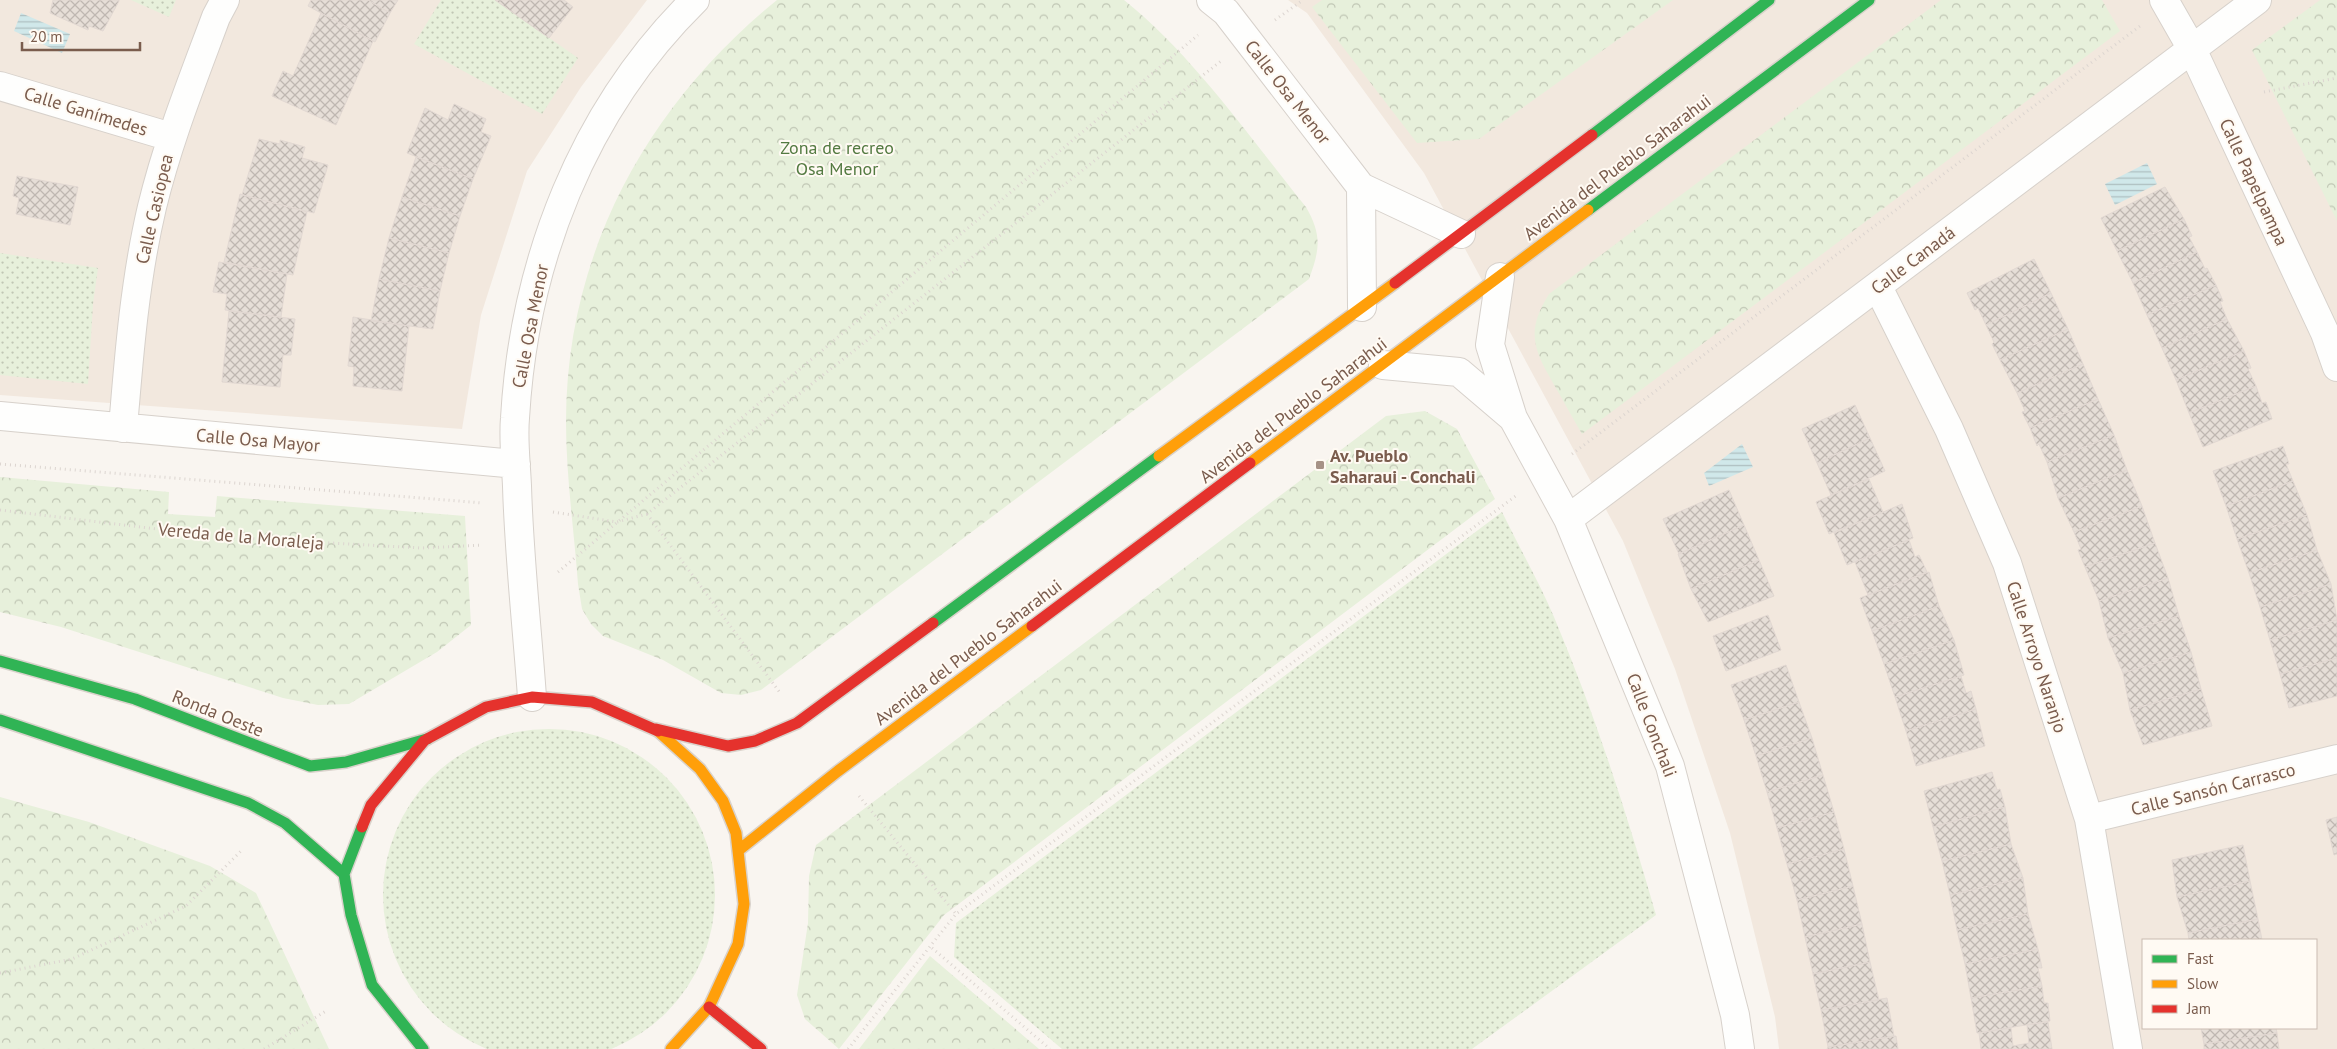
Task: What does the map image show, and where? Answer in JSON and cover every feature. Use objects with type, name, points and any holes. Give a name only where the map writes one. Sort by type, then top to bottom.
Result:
[{"type":"main road","points":[[656,729],[728,746],[755,741],[797,723],[1461,234],[1769,0]]},
{"type":"main road","name":"Avenida del Pueblo Saharahui","points":[[739,850],[838,770],[1383,365],[1868,0]]},
{"type":"main road","name":"Ronda Oeste","points":[[0,661],[134,699],[266,752],[310,766],[346,762],[424,740],[486,707],[532,697],[592,702],[656,729],[700,769],[723,801],[736,833],[744,904],[738,944],[709,1007],[671,1049]]},
{"type":"main road","points":[[0,720],[248,802],[285,823],[344,874],[351,915],[372,985],[423,1049]]},
{"type":"main road","name":"Ronda Oeste","points":[[344,874],[372,805],[424,740]]},
{"type":"main road","points":[[709,1007],[761,1049]]},
{"type":"street","name":"Calle Casiopea","points":[[123,428],[138,284],[152,208],[171,137],[216,17],[225,0]]},
{"type":"street","name":"Calle Osa Menor","points":[[532,697],[518,506],[514,419],[519,369],[537,279],[548,237],[562,199],[590,138],[622,84],[678,16],[695,0]]},
{"type":"street","name":"Calle Papelpampa","points":[[2164,0],[2192,49],[2325,332],[2337,367]]},
{"type":"street","name":"Calle Canadá","points":[[1568,519],[2257,0]]},
{"type":"street","name":"Calle Osa Menor","points":[[1226,4],[1248,40],[1361,187]]},
{"type":"street","name":"Calle Ganímedes","points":[[0,86],[171,137]]},
{"type":"street","points":[[1362,307],[1361,187],[1461,234]]},
{"type":"street","name":"Calle Conchali","points":[[1500,277],[1490,345],[1513,418],[1568,519],[1670,766],[1735,1015],[1740,1049]]},
{"type":"street","name":"Calle Arroyo Naranjo","points":[[1878,287],[1949,429],[2007,563],[2089,819],[2128,1049]]},
{"type":"street","name":"Calle Conchali","points":[[1383,365],[1459,372],[1513,418]]},
{"type":"street","name":"Calle Osa Mayor","points":[[0,416],[516,464]]},
{"type":"street","name":"Calle Sansón Carrasco","points":[[2089,819],[2337,759]]},
{"type":"path","points":[[0,464],[518,506],[617,522],[646,514],[1248,40],[1303,0]]},
{"type":"path","points":[[525,600],[1226,4]]},
{"type":"path","points":[[2264,92],[2337,78]]},
{"type":"path","name":"Vereda de la Moraleja","points":[[0,510],[223,537],[421,548],[484,545]]},
{"type":"path","points":[[0,973],[72,959],[186,906],[242,850]]},
{"type":"path","points":[[848,1049],[932,948],[1050,1049]]},
{"type":"path","points":[[264,1049],[326,1011]]},
{"type":"shaded area","points":[[0,0],[647,0],[581,87],[527,171],[481,315],[462,429],[0,395]]},
{"type":"shaded area","points":[[1288,0],[2337,0],[2337,1049],[1779,1049],[1775,1017],[1730,833],[1675,669],[1623,541],[1424,173],[1307,13]]},
{"type":"green space","points":[[131,0],[176,0],[169,17]]},
{"type":"green space","points":[[441,0],[495,0],[578,58],[542,114],[414,44]]},
{"type":"green space","name":"Zona de recreo Osa Menor","points":[[777,0],[1124,0],[1174,46],[1220,98],[1306,207],[1315,226],[1318,242],[1309,279],[761,690],[741,695],[721,693],[663,660],[603,636],[591,624],[582,609],[578,584],[569,483],[566,422],[570,359],[581,299],[599,241],[623,187],[654,135],[690,86],[731,41]]},
{"type":"green space","points":[[1322,0],[1673,0],[1479,139],[1417,143],[1312,7]]},
{"type":"green space","points":[[1941,0],[2102,0],[2120,31],[1582,434],[1546,371],[1537,349],[1535,329],[1537,319],[1549,294]]},
{"type":"green space","points":[[2320,0],[2337,0],[2337,221],[2252,50]]},
{"type":"green space","points":[[0,253],[98,268],[93,304],[88,384],[0,375]]},
{"type":"green space","points":[[1425,411],[1457,429],[1495,499],[944,915],[839,1049],[805,1019],[797,995],[808,923],[809,876],[816,845],[1386,416]]},
{"type":"green space","points":[[0,477],[169,492],[168,514],[215,517],[217,496],[465,516],[471,625],[437,652],[349,704],[318,705],[283,698],[61,627],[0,612]]},
{"type":"green space","points":[[1502,512],[1548,604],[1583,690],[1622,802],[1656,915],[1472,1049],[1062,1049],[954,957],[956,923]]},
{"type":"green space","points":[[533,730],[565,730],[597,736],[627,749],[654,767],[677,790],[695,817],[708,847],[714,879],[714,911],[708,943],[687,987],[654,1023],[641,1033],[607,1050],[491,1050],[457,1033],[432,1012],[411,987],[390,943],[384,911],[384,879],[390,847],[403,817],[421,790],[444,767],[471,749],[501,736]]},
{"type":"green space","points":[[0,797],[89,822],[210,866],[256,893],[329,1049],[0,1049]]},
{"type":"green space","points":[[930,956],[1039,1049],[859,1049]]},
{"type":"water","points":[[21,13],[70,34],[62,53],[14,31]]},
{"type":"water","points":[[2147,163],[2157,184],[2115,205],[2105,184]]},
{"type":"water","points":[[1742,444],[1753,467],[1709,486],[1704,473]]},
{"type":"building","points":[[53,0],[119,1],[103,31],[89,26],[88,30],[50,13]]},
{"type":"building","points":[[311,0],[368,0],[390,13],[375,42],[308,6]]},
{"type":"building","points":[[368,0],[398,0],[390,13]]},
{"type":"building","points":[[495,0],[564,0],[573,7],[549,38]]},
{"type":"building","points":[[321,13],[373,41],[336,125],[272,96],[283,71],[293,76]]},
{"type":"building","points":[[454,104],[486,119],[481,132],[491,136],[473,179],[407,153],[425,108],[448,120]]},
{"type":"building","points":[[259,139],[280,144],[280,140],[305,147],[302,158],[328,165],[314,213],[242,195]]},
{"type":"building","points":[[416,157],[473,179],[460,216],[402,197]]},
{"type":"building","points":[[17,176],[78,187],[70,225],[16,214],[19,198],[13,196]]},
{"type":"building","points":[[2165,187],[2184,219],[2117,251],[2101,218]]},
{"type":"building","points":[[240,194],[307,212],[293,275],[224,262]]},
{"type":"building","points":[[402,197],[460,216],[449,253],[389,238]]},
{"type":"building","points":[[2184,219],[2192,236],[2189,237],[2197,252],[2133,283],[2117,251]]},
{"type":"building","points":[[389,238],[449,253],[440,291],[379,279]]},
{"type":"building","points":[[2197,252],[2205,269],[2207,268],[2216,285],[2147,315],[2133,283]]},
{"type":"building","points":[[2034,259],[2051,293],[1986,325],[1978,308],[1975,310],[1967,293]]},
{"type":"building","points":[[219,262],[287,274],[281,317],[225,310],[227,294],[213,292]]},
{"type":"building","points":[[379,279],[440,291],[433,329],[371,321]]},
{"type":"building","points":[[2216,285],[2223,301],[2220,302],[2227,319],[2162,348],[2147,315]]},
{"type":"building","points":[[2051,293],[2068,329],[2000,360],[1986,325]]},
{"type":"building","points":[[229,311],[295,319],[291,355],[283,355],[280,387],[222,382]]},
{"type":"building","points":[[353,317],[409,326],[402,391],[353,386],[354,367],[348,366]]},
{"type":"building","points":[[2227,319],[2244,351],[2176,380],[2162,348]]},
{"type":"building","points":[[2068,329],[2083,364],[2017,393],[2000,360]]},
{"type":"building","points":[[2244,351],[2251,368],[2248,369],[2256,386],[2189,413],[2176,380]]},
{"type":"building","points":[[2083,364],[2098,399],[2030,428],[2022,412],[2025,411],[2017,393]]},
{"type":"building","points":[[2256,386],[2262,403],[2266,402],[2272,419],[2203,447],[2189,413]]},
{"type":"building","points":[[2098,399],[2114,435],[2047,462],[2039,444],[2037,446],[2030,428]]},
{"type":"building","points":[[1855,405],[1870,438],[1817,463],[1802,429]]},
{"type":"building","points":[[2114,435],[2127,470],[2058,498],[2047,462]]},
{"type":"building","points":[[1870,438],[1885,471],[1831,495],[1817,463]]},
{"type":"building","points":[[2283,446],[2289,464],[2286,464],[2293,481],[2226,506],[2213,471]]},
{"type":"building","points":[[2127,470],[2142,506],[2074,532],[2058,498]]},
{"type":"building","points":[[1869,479],[1883,512],[1829,534],[1816,502]]},
{"type":"building","points":[[2293,481],[2307,515],[2237,539],[2226,506]]},
{"type":"building","points":[[1729,490],[1744,525],[1679,554],[1663,519]]},
{"type":"building","points":[[1902,504],[1913,538],[1847,565],[1834,533]]},
{"type":"building","points":[[2142,506],[2155,543],[2085,567],[2078,550],[2081,549],[2074,532]]},
{"type":"building","points":[[2307,515],[2317,550],[2249,573],[2237,539]]},
{"type":"building","points":[[1744,525],[1759,560],[1691,589],[1678,554]]},
{"type":"building","points":[[1909,540],[1915,557],[1919,555],[1927,572],[1868,595],[1855,562]]},
{"type":"building","points":[[2155,543],[2168,578],[2099,601],[2085,567]]},
{"type":"building","points":[[2317,550],[2331,584],[2260,607],[2249,573]]},
{"type":"building","points":[[1759,560],[1774,596],[1708,622],[1691,589]]},
{"type":"building","points":[[1929,572],[1939,606],[1872,631],[1860,598]]},
{"type":"building","points":[[2168,578],[2179,616],[2108,638],[2099,601]]},
{"type":"building","points":[[2331,584],[2337,620],[2270,640],[2260,607]]},
{"type":"building","points":[[1939,606],[1954,640],[1884,664],[1872,631]]},
{"type":"building","points":[[1768,615],[1781,650],[1726,671],[1713,636]]},
{"type":"building","points":[[2179,616],[2191,652],[2123,673],[2108,638]]},
{"type":"building","points":[[2337,620],[2337,658],[2280,674],[2270,640]]},
{"type":"building","points":[[1954,640],[1964,675],[1895,697],[1884,664]]},
{"type":"building","points":[[2191,652],[2201,689],[2130,710],[2123,673]]},
{"type":"building","points":[[2337,658],[2337,696],[2289,708],[2280,674]]},
{"type":"building","points":[[1786,665],[1799,702],[1744,720],[1731,685]]},
{"type":"building","points":[[1961,676],[1966,693],[1971,691],[1976,709],[1906,731],[1895,697]]},
{"type":"building","points":[[2201,689],[2212,726],[2143,745],[2130,710]]},
{"type":"building","points":[[1799,702],[1812,738],[1756,756],[1744,720]]},
{"type":"building","points":[[1976,709],[1985,746],[1916,766],[1906,731]]},
{"type":"building","points":[[1812,738],[1823,775],[1767,792],[1756,756]]},
{"type":"building","points":[[1992,772],[1997,790],[2000,789],[2005,807],[1933,827],[1924,791]]},
{"type":"building","points":[[1823,775],[1834,812],[1777,828],[1767,792]]},
{"type":"building","points":[[2005,807],[2011,844],[1942,861],[1933,827]]},
{"type":"building","points":[[1834,812],[1844,849],[1787,864],[1777,828]]},
{"type":"building","points":[[2337,817],[2337,854],[2334,855],[2326,820]]},
{"type":"building","points":[[2011,844],[2023,878],[1950,895],[1942,861]]},
{"type":"building","points":[[2243,845],[2250,881],[2177,897],[2172,860]]},
{"type":"building","points":[[1844,849],[1853,886],[1797,900],[1787,864]]},
{"type":"building","points":[[2023,878],[2028,914],[1957,930],[1950,895]]},
{"type":"building","points":[[2250,881],[2258,919],[2188,933],[2177,897]]},
{"type":"building","points":[[1853,886],[1862,924],[1805,937],[1797,900]]},
{"type":"building","points":[[2028,914],[2038,949],[1965,964],[1957,930]]},
{"type":"building","points":[[2258,919],[2262,939],[2189,939],[2188,933]]},
{"type":"building","points":[[1862,924],[1870,962],[1813,974],[1805,937]]},
{"type":"building","points":[[2038,949],[2042,968],[2038,968],[2042,986],[1971,998],[1965,964]]},
{"type":"building","points":[[1870,962],[1879,1000],[1821,1010],[1813,974]]},
{"type":"building","points":[[2042,986],[2044,1003],[2048,1003],[2050,1021],[1977,1033],[1971,998]]},
{"type":"building","points":[[1887,998],[1894,1036],[1828,1047],[1821,1010]]},
{"type":"building","points":[[2048,1022],[2052,1049],[1981,1049],[1979,1033],[2011,1028],[2013,1046],[2029,1043],[2027,1025]]},
{"type":"building","points":[[2201,1029],[2276,1029],[2277,1033],[2204,1044]]},
{"type":"building","points":[[2277,1033],[2279,1049],[2204,1049],[2204,1044]]},
{"type":"building","points":[[1896,1036],[1898,1049],[1827,1049],[1828,1047]]},
{"type":"traffic: fast","points":[[1592,135],[1769,0]]},
{"type":"traffic: fast","points":[[1588,210],[1869,0]]},
{"type":"traffic: fast","points":[[933,623],[1159,456]]},
{"type":"traffic: fast","points":[[0,661],[135,699],[310,766],[346,762],[427,739]]},
{"type":"traffic: fast","points":[[0,720],[248,803],[285,823],[344,874]]},
{"type":"traffic: fast","points":[[362,827],[344,874],[351,915],[372,985],[423,1049]]},
{"type":"traffic: slow","points":[[1250,463],[1588,210]]},
{"type":"traffic: slow","points":[[1159,456],[1395,283]]},
{"type":"traffic: slow","points":[[739,850],[838,771],[1032,626]]},
{"type":"traffic: slow","points":[[658,731],[700,769],[723,801],[736,833],[744,904],[738,944],[709,1007],[671,1049]]},
{"type":"traffic: jam","points":[[1395,283],[1592,135]]},
{"type":"traffic: jam","points":[[1032,626],[1250,463]]},
{"type":"traffic: jam","points":[[656,729],[728,746],[755,741],[797,723],[933,623]]},
{"type":"traffic: jam","points":[[427,739],[486,707],[532,697],[592,702],[658,731]]},
{"type":"traffic: jam","points":[[362,827],[371,805],[424,741]]},
{"type":"traffic: jam","points":[[709,1007],[761,1049]]},
{"type":"place","name":"Av. Pueblo Saharaui - Conchali","points":[[1320,465]]}]
